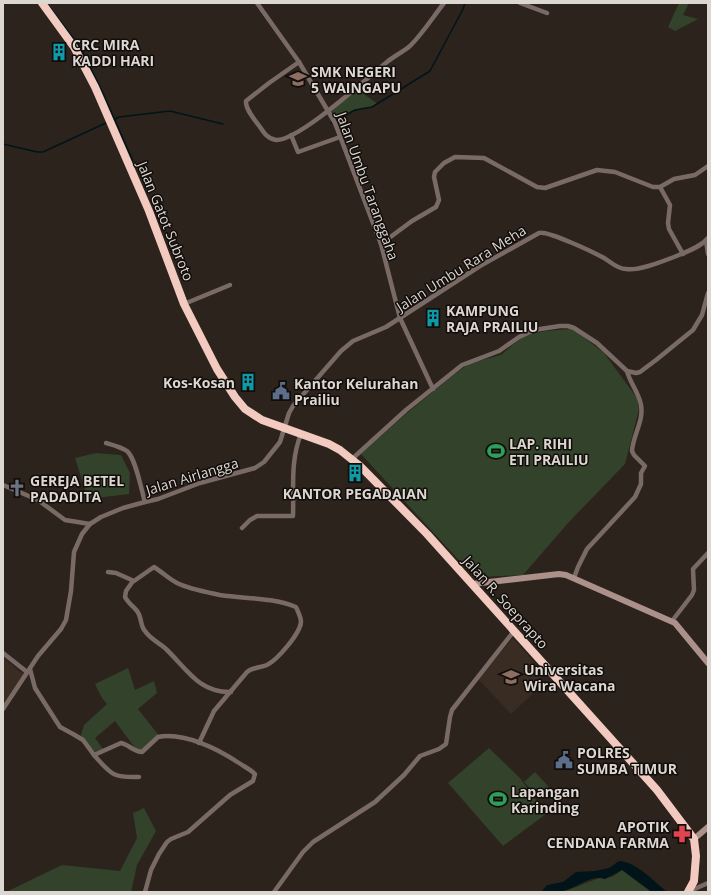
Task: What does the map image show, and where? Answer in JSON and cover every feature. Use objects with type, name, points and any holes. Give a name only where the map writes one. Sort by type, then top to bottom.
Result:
[{"type":"highway","name":"Jalan Gatot Subroto","points":[[42,3],[59,25],[80,57],[110,121],[149,211],[184,304],[217,369],[235,397],[253,415],[285,429]]},
{"type":"highway","name":"Jalan R. Soeprapto","points":[[285,429],[329,444],[352,459],[427,534],[657,790],[694,839]]},
{"type":"highway","points":[[688,892],[694,881],[696,856],[694,839]]},
{"type":"street","name":"Jalan Umbu Taranggaha","points":[[258,3],[299,62],[334,122],[381,244],[400,318],[433,389]]},
{"type":"street","points":[[299,62],[249,97],[245,103],[256,122],[266,136],[270,138],[278,140],[291,135],[328,111],[391,58],[410,46],[444,3]]},
{"type":"street","points":[[520,3],[547,13]]},
{"type":"street","points":[[291,135],[298,152],[340,137]]},
{"type":"street","points":[[381,244],[412,221],[438,206],[439,200],[434,177],[435,172],[444,163],[455,157],[484,158],[540,188],[549,188],[597,170],[615,172],[653,187],[660,187],[674,179],[695,175],[708,166]]},
{"type":"street","points":[[660,187],[670,205],[669,229],[683,254]]},
{"type":"street","name":"Jalan Umbu Rara Meha","points":[[285,429],[289,413],[293,406],[341,351],[353,341],[386,327],[480,266],[540,232],[547,233],[583,248],[619,268],[626,270],[645,266],[683,254],[707,239]]},
{"type":"street","points":[[707,239],[708,254]]},
{"type":"street","points":[[184,304],[230,285]]},
{"type":"street","points":[[352,459],[395,420],[462,365],[499,351],[525,333],[560,326],[574,328],[583,333],[609,354],[627,371],[636,374],[693,330],[702,315],[708,293]]},
{"type":"street","points":[[574,578],[588,549],[635,497],[641,484],[641,473],[645,466],[632,451],[642,407],[640,399],[627,371]]},
{"type":"street","name":"Jalan Airlangga","points":[[90,524],[107,514],[158,499],[200,483],[241,472],[260,465],[277,447],[285,429]]},
{"type":"street","points":[[242,528],[250,520],[257,516],[294,516],[293,464],[301,434]]},
{"type":"street","points":[[106,443],[122,448],[129,454],[136,470],[144,502]]},
{"type":"street","points":[[3,484],[38,500],[64,520],[90,524],[82,534],[74,552],[71,591],[66,620],[61,629],[29,670],[3,709]]},
{"type":"street","points":[[672,622],[692,596],[694,590],[693,569],[708,553]]},
{"type":"street","points":[[199,743],[214,711],[231,692],[250,669],[265,666],[270,663],[288,645],[297,633],[301,622],[300,615],[296,607],[284,602],[218,594],[187,586],[176,582],[154,567],[137,580],[133,581],[126,590],[125,597],[140,616],[146,633],[164,647],[189,674],[211,690],[231,692]]},
{"type":"street","points":[[108,572],[116,573],[133,581]]},
{"type":"street","points":[[472,584],[559,574],[574,578],[672,622],[678,626],[708,663]]},
{"type":"street","points":[[274,892],[303,852],[313,842],[375,802],[404,775],[420,756],[439,749],[446,744],[452,710],[514,631]]},
{"type":"street","points":[[3,653],[29,670],[35,688],[60,727],[83,740],[94,755],[113,775],[120,777],[139,777]]},
{"type":"street","points":[[94,755],[121,743],[138,752],[142,752],[156,738],[161,736],[199,743],[230,757],[254,774],[254,778],[250,783],[230,795],[188,832],[167,842],[151,870],[145,892]]},
{"type":"street","points":[[694,839],[708,827]]},
{"type":"street","points":[[688,892],[708,883]]},
{"type":"shaded area","name":"SMK NEGERI 5 WAINGAPU","points":[[298,71],[305,83],[298,86],[291,75]]},
{"type":"shaded area","name":"Universitas Wira Wacana","points":[[513,638],[544,674],[531,686],[536,691],[511,714],[478,679]]},
{"type":"shaded area","points":[[3,657],[20,672],[29,674],[3,712]]},
{"type":"shaded area","points":[[619,861],[632,864],[667,892],[652,892],[622,870],[605,879],[591,879],[566,890],[541,892],[547,885],[563,882],[576,872],[595,871],[609,868]]},
{"type":"green space","points":[[679,3],[689,3],[683,15],[698,19],[675,31],[668,27]]},
{"type":"green space","points":[[358,90],[378,104],[372,107],[355,110],[334,122],[328,112]]},
{"type":"green space","name":"LAP. RIHI ETI PRAILIU","points":[[570,329],[577,332],[604,353],[637,398],[639,409],[625,464],[568,523],[523,575],[481,577],[466,568],[361,454],[406,414],[470,363],[501,355],[524,335]]},
{"type":"green space","points":[[96,453],[121,455],[130,473],[129,494],[88,499],[75,458]]},
{"type":"green space","points":[[128,668],[135,690],[154,681],[157,693],[138,709],[160,737],[143,752],[138,752],[115,721],[95,738],[103,749],[95,752],[84,740],[80,738],[84,725],[107,704],[102,698],[95,684]]},
{"type":"green space","name":"Lapangan Karinding","points":[[489,748],[520,778],[546,814],[503,846],[448,783]]},
{"type":"green space","points":[[535,772],[549,787],[538,797],[524,782]]},
{"type":"green space","points":[[144,808],[156,831],[137,865],[131,892],[6,892],[62,865],[120,871],[137,838],[133,813]]},
{"type":"green space","points":[[622,870],[651,892],[563,892],[599,878],[612,877]]},
{"type":"waterway","points":[[331,123],[355,110],[372,107],[430,71],[465,3]]},
{"type":"waterway","points":[[48,5],[80,47],[102,91],[133,161]]},
{"type":"waterway","points":[[113,120],[119,117],[170,111],[223,124]]},
{"type":"waterway","points":[[3,144],[43,152],[108,122]]},
{"type":"place","name":"CRC MIRA KADDI HARI","points":[[59,52]]},
{"type":"place","name":"SMK NEGERI 5 WAINGAPU","points":[[298,79]]},
{"type":"place","name":"KAMPUNG RAJA PRAILIU","points":[[433,318]]},
{"type":"place","name":"Kos-Kosan","points":[[248,382]]},
{"type":"place","name":"Kantor Kelurahan Prailiu","points":[[281,391]]},
{"type":"place","name":"LAP. RIHI ETI PRAILIU","points":[[496,451]]},
{"type":"place","name":"KANTOR PEGADAIAN","points":[[355,473]]},
{"type":"place","name":"GEREJA BETEL PADADITA","points":[[17,488]]},
{"type":"place","name":"Universitas Wira Wacana","points":[[511,677]]},
{"type":"place","name":"POLRES SUMBA TIMUR","points":[[564,760]]},
{"type":"place","name":"Lapangan Karinding","points":[[498,799]]},
{"type":"place","name":"APOTIK CENDANA FARMA","points":[[682,834]]}]
